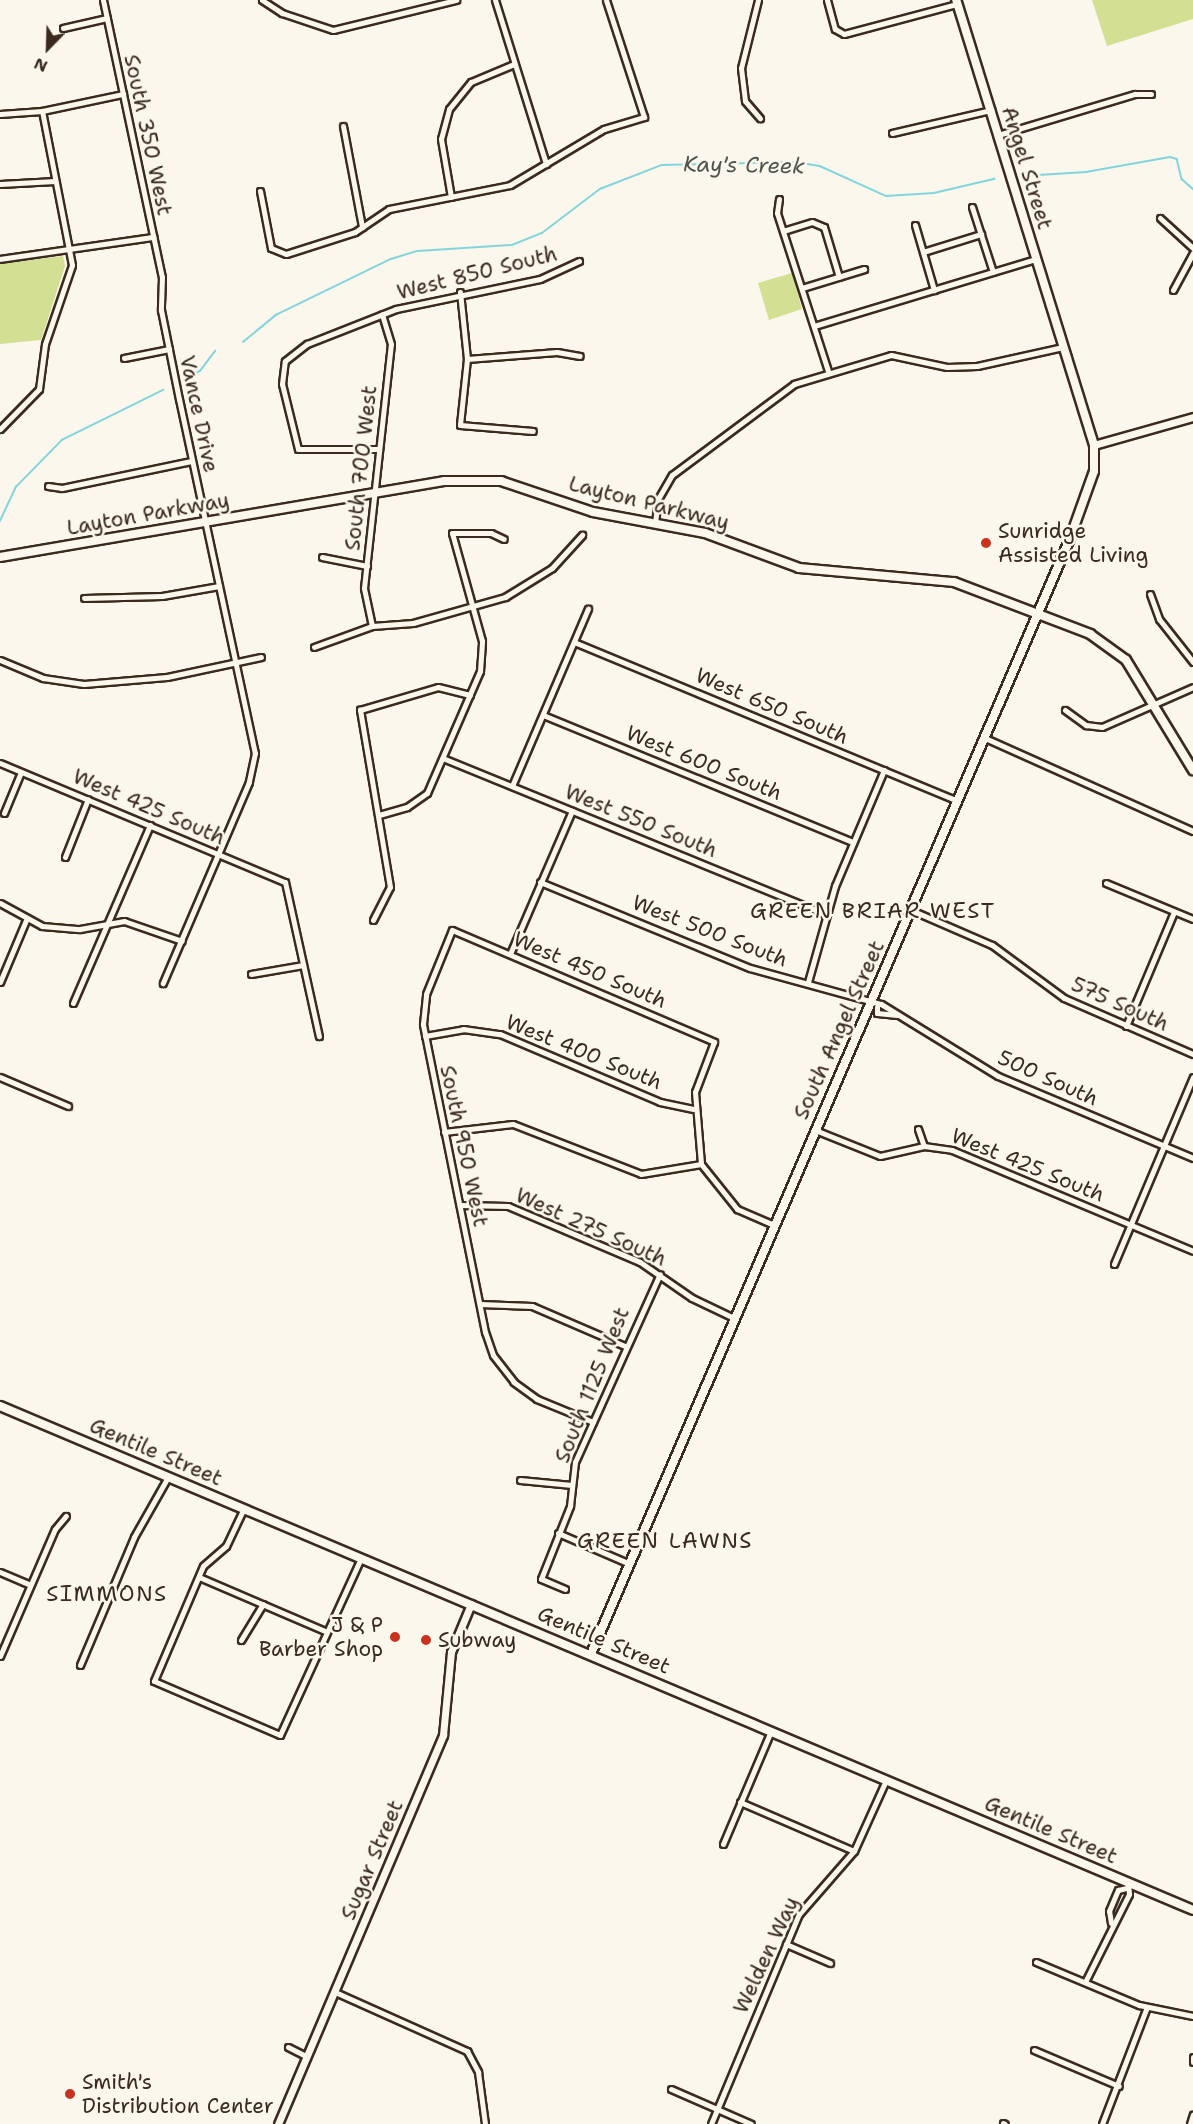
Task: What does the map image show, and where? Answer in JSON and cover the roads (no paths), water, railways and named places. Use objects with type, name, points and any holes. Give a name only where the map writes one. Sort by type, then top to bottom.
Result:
[{"type":"main road","name":"Angel Street","points":[[957,2],[1063,347]]},
{"type":"main road","name":"South Angel Street","points":[[591,1654],[814,1130],[874,1006],[910,910],[985,738],[1036,612],[1088,496],[1094,445],[1063,347]]},
{"type":"main road","name":"Layton Parkway","points":[[0,557],[375,492],[477,478],[520,485],[592,512],[705,533],[799,568],[954,582],[1036,612],[1111,647],[1137,675],[1193,770]]},
{"type":"main road","name":"Gentile Street","points":[[0,1406],[591,1654],[1127,1885],[1193,1910]]},
{"type":"street","name":"South 350 West","points":[[103,0],[162,277]]},
{"type":"street","points":[[262,0],[282,13],[333,30],[456,0]]},
{"type":"street","points":[[495,0],[546,164]]},
{"type":"street","points":[[260,191],[271,248],[278,254],[362,227],[402,206],[510,185],[604,129],[644,117],[606,0]]},
{"type":"street","points":[[758,0],[741,68],[745,101],[760,118]]},
{"type":"street","points":[[827,0],[835,29],[844,33],[957,2]]},
{"type":"street","points":[[63,28],[107,18]]},
{"type":"street","points":[[451,197],[441,139],[449,109],[471,82],[514,64]]},
{"type":"street","points":[[0,114],[42,111],[123,94]]},
{"type":"street","points":[[999,135],[1135,94],[1150,94]]},
{"type":"street","points":[[892,134],[991,110]]},
{"type":"street","points":[[0,429],[43,381],[45,344],[70,276],[70,250],[42,111]]},
{"type":"street","points":[[343,126],[362,227]]},
{"type":"street","points":[[0,184],[55,181]]},
{"type":"street","points":[[779,199],[783,231],[828,371]]},
{"type":"street","points":[[972,207],[993,272]]},
{"type":"street","points":[[1160,218],[1193,248]]},
{"type":"street","points":[[783,231],[812,222],[824,227],[839,277]]},
{"type":"street","points":[[915,225],[934,290]]},
{"type":"street","points":[[923,252],[981,234]]},
{"type":"street","points":[[0,259],[153,237]]},
{"type":"street","points":[[1173,290],[1193,253]]},
{"type":"street","points":[[814,326],[1036,259]]},
{"type":"street","name":"West 850 South","points":[[377,449],[298,449],[282,384],[285,361],[307,344],[382,314],[460,292],[540,279],[579,261]]},
{"type":"street","points":[[802,288],[864,269]]},
{"type":"street","name":"Vance Drive","points":[[162,277],[169,349],[191,461],[207,522],[255,753],[249,782],[163,983]]},
{"type":"street","points":[[460,292],[467,359],[460,425],[533,431]]},
{"type":"street","name":"South 700 West","points":[[372,626],[364,588],[375,492],[377,449],[391,351],[382,314]]},
{"type":"street","points":[[655,523],[658,499],[672,475],[794,384],[828,371],[891,355],[947,368],[977,366],[1063,347]]},
{"type":"street","points":[[124,358],[169,349]]},
{"type":"street","points":[[467,359],[557,352],[580,356]]},
{"type":"street","points":[[1094,445],[1193,417]]},
{"type":"street","points":[[48,486],[62,488],[191,461]]},
{"type":"street","points":[[379,815],[407,807],[428,793],[445,759],[470,695],[483,651],[452,533],[491,532],[504,539]]},
{"type":"street","points":[[314,647],[372,626],[413,623],[525,588],[574,549],[582,535]]},
{"type":"street","points":[[322,557],[367,566]]},
{"type":"street","points":[[84,598],[162,596],[219,586]]},
{"type":"street","points":[[1150,594],[1159,619],[1193,662]]},
{"type":"street","points":[[512,786],[588,609]]},
{"type":"street","name":"West 650 South","points":[[574,642],[957,801]]},
{"type":"street","points":[[0,660],[43,678],[84,684],[167,677],[261,657]]},
{"type":"street","points":[[373,920],[390,887],[360,710],[438,687],[470,695]]},
{"type":"street","points":[[1065,710],[1086,725],[1102,728],[1154,707],[1193,687]]},
{"type":"street","name":"West 600 South","points":[[543,715],[853,842]]},
{"type":"street","points":[[985,738],[1193,831]]},
{"type":"street","name":"West 550 South","points":[[445,759],[825,914]]},
{"type":"street","name":"West 425 South","points":[[0,763],[285,882],[303,965]]},
{"type":"street","points":[[808,982],[825,914],[884,770]]},
{"type":"street","points":[[4,813],[21,772]]},
{"type":"street","points":[[65,857],[88,799]]},
{"type":"street","points":[[510,954],[572,811]]},
{"type":"street","points":[[73,1003],[150,825]]},
{"type":"street","name":"West 500 South","points":[[540,882],[750,968],[808,982],[874,1006]]},
{"type":"street","points":[[1106,883],[1193,919]]},
{"type":"street","points":[[0,903],[26,920],[61,929],[133,922],[182,941]]},
{"type":"street","name":"575 South","points":[[910,910],[992,945],[1064,998],[1193,1054]]},
{"type":"street","points":[[1126,1026],[1174,912]]},
{"type":"street","points":[[1,978],[26,920]]},
{"type":"street","name":"West 450 South","points":[[452,930],[714,1042],[699,1074],[693,1109]]},
{"type":"street","name":"South 950 West","points":[[452,930],[426,994],[425,1035],[490,1347],[503,1370],[537,1399],[593,1422]]},
{"type":"street","points":[[251,974],[303,965],[319,1036]]},
{"type":"street","name":"500 South","points":[[897,1015],[877,1013],[874,1006],[881,1004],[897,1015],[933,1032],[998,1076],[1193,1158]]},
{"type":"street","name":"West 400 South","points":[[425,1035],[464,1029],[500,1034],[660,1102],[693,1109]]},
{"type":"street","points":[[0,1077],[68,1106]]},
{"type":"street","points":[[1114,1264],[1193,1077]]},
{"type":"street","points":[[58,1102],[62,1095]]},
{"type":"street","points":[[693,1109],[701,1164],[737,1209],[774,1225]]},
{"type":"street","points":[[444,1132],[513,1124],[640,1174],[701,1164]]},
{"type":"street","points":[[918,1129],[924,1146]]},
{"type":"street","name":"West 425 South","points":[[814,1130],[880,1156],[924,1146],[974,1158],[1193,1251]]},
{"type":"street","name":"West 275 South","points":[[459,1205],[507,1206],[660,1274],[692,1298],[734,1318]]},
{"type":"street","name":"South 1125 West","points":[[565,1589],[541,1579],[593,1422],[625,1346],[660,1274]]},
{"type":"street","points":[[480,1304],[532,1306],[625,1346]]},
{"type":"street","points":[[80,1665],[134,1537],[168,1477]]},
{"type":"street","points":[[520,1480],[572,1485]]},
{"type":"street","points":[[244,1508],[226,1546],[199,1576],[154,1681],[280,1735],[325,1631],[361,1558]]},
{"type":"street","points":[[0,1656],[30,1585],[66,1516]]},
{"type":"street","points":[[558,1533],[630,1564]]},
{"type":"street","points":[[0,1572],[30,1585]]},
{"type":"street","points":[[199,1576],[325,1631]]},
{"type":"street","points":[[241,1640],[263,1604]]},
{"type":"street","name":"Sugar Street","points":[[278,2124],[443,1735],[451,1652],[471,1604]]},
{"type":"street","points":[[723,1844],[771,1731]]},
{"type":"street","name":"Welden Way","points":[[711,2124],[786,1944],[815,1891],[854,1851],[886,1780]]},
{"type":"street","points":[[740,1803],[854,1851]]},
{"type":"street","points":[[1085,1982],[1111,1923],[1129,1894],[1127,1885],[1118,1890],[1109,1911],[1111,1923]]},
{"type":"street","points":[[786,1944],[830,1963]]},
{"type":"street","points":[[1036,1962],[1147,2007],[1193,2016]]},
{"type":"street","points":[[335,1992],[467,2050],[478,2072],[486,2124]]},
{"type":"street","points":[[1102,2124],[1119,2086],[1147,2007]]},
{"type":"street","points":[[288,2047],[306,2056]]},
{"type":"street","points":[[1034,2050],[1119,2086]]},
{"type":"street","points":[[671,2089],[751,2124]]},
{"type":"street","points":[[1190,2124],[1193,2114]]},
{"type":"waterway","name":"Kay's Creek","points":[[1022,176],[1086,172],[1170,157],[1177,159],[1182,179],[1193,189]]},
{"type":"waterway","name":"Kay's Creek","points":[[243,342],[276,315],[391,259],[418,251],[512,245],[542,233],[600,189],[662,165],[795,162],[820,166],[886,196],[934,193],[994,179]]},
{"type":"waterway","name":"Kay's Creek","points":[[184,379],[200,371],[215,351]]},
{"type":"waterway","name":"Kay's Creek","points":[[0,521],[16,487],[62,440],[163,390]]},
{"type":"place","name":"Sunridge Assisted Living","points":[[986,543]]},
{"type":"place","name":"J & P Barber Shop","points":[[395,1637]]},
{"type":"place","name":"Subway","points":[[426,1640]]},
{"type":"place","name":"Smith's Distribution Center","points":[[70,2094]]},
{"type":"district","name":"GREEN BRIAR WEST","points":[[873,911]]},
{"type":"district","name":"GREEN LAWNS","points":[[665,1541]]},
{"type":"district","name":"SIMMONS","points":[[107,1594]]}]
